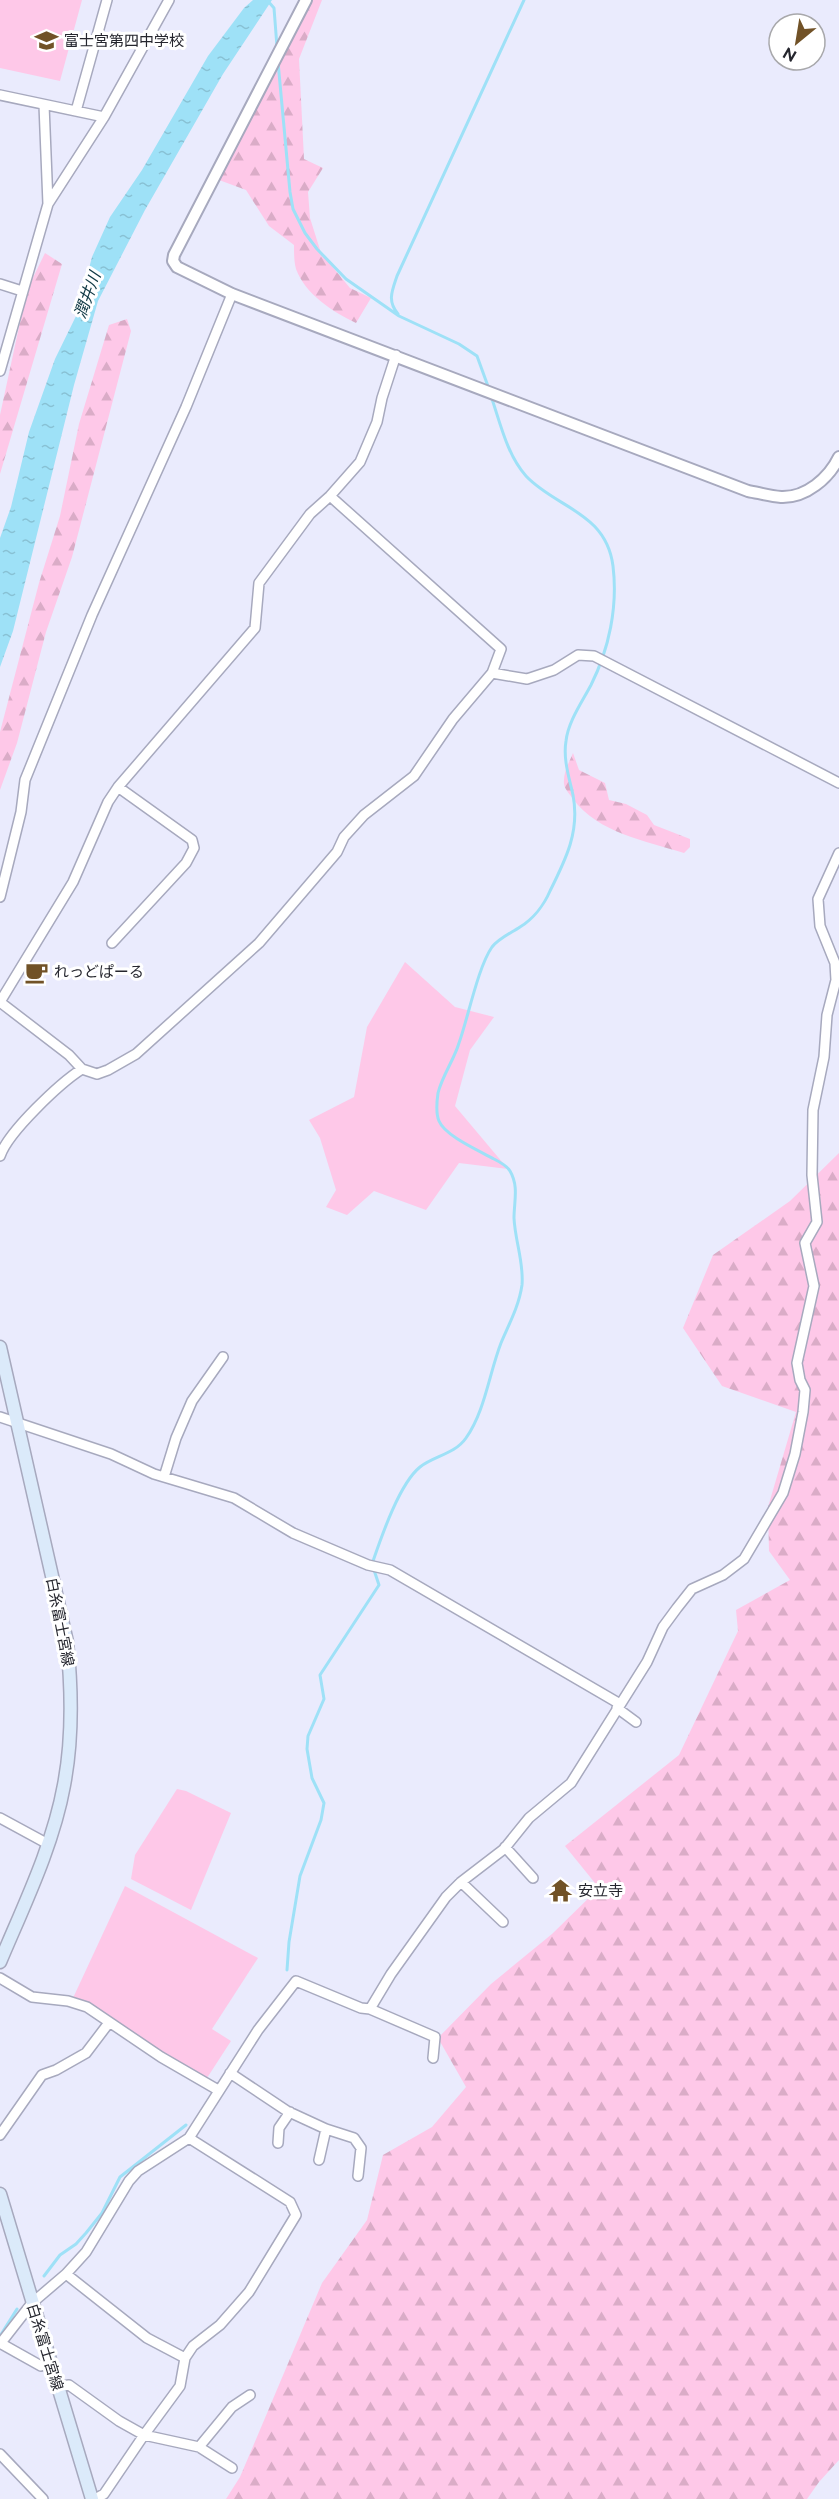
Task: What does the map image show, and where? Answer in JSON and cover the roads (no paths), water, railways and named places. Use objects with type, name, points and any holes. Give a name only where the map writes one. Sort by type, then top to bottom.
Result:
[{"type":"main road","name":"白糸富士宮線","points":[[0,1347],[67,1642],[71,1683],[69,1750],[64,1786],[48,1844],[0,1962]]},
{"type":"main road","name":"白糸富士宮線","points":[[0,2194],[57,2387],[94,2499]]},
{"type":"street","points":[[76,111],[107,0]]},
{"type":"street","points":[[0,371],[48,204],[104,117],[169,0]]},
{"type":"street","points":[[306,0],[174,255],[177,267],[232,294],[748,491],[782,497],[810,490],[836,472],[839,457]]},
{"type":"street","points":[[0,95],[104,117]]},
{"type":"street","points":[[44,105],[48,204]]},
{"type":"street","points":[[0,284],[22,291]]},
{"type":"street","points":[[0,897],[21,812],[25,780],[92,615],[181,418],[232,294]]},
{"type":"street","points":[[330,496],[501,649],[492,673],[453,719],[414,776],[364,815],[351,829],[344,837],[337,852],[259,943],[136,1054],[97,1074],[82,1069],[62,1049],[0,1002],[74,882],[108,802],[118,787],[255,628],[259,583],[310,514],[330,496],[360,462],[377,422],[396,355]]},
{"type":"street","points":[[492,673],[527,679],[554,670],[578,655],[594,656],[839,783]]},
{"type":"street","points":[[112,943],[186,863],[194,848],[192,840],[118,787]]},
{"type":"street","points":[[370,2009],[417,1936],[446,1897],[505,1847],[529,1818],[571,1783],[648,1662],[663,1627],[692,1589],[723,1575],[744,1559],[783,1493],[795,1454],[805,1390],[800,1380],[797,1363],[814,1286],[805,1243],[817,1222],[812,1175],[813,1110],[824,1057],[827,1015],[836,980],[835,963],[820,926],[818,899],[839,853]]},
{"type":"street","points":[[0,1156],[3,1147],[20,1126],[70,1076],[82,1069]]},
{"type":"street","points":[[164,1477],[176,1437],[192,1401],[223,1357]]},
{"type":"street","points":[[0,1417],[111,1454],[164,1477],[234,1498],[293,1533],[368,1565],[390,1570],[618,1706],[636,1722]]},
{"type":"street","points":[[0,1818],[48,1844]]},
{"type":"street","points":[[505,1847],[533,1878]]},
{"type":"street","points":[[461,1882],[503,1922]]},
{"type":"street","points":[[0,1978],[32,1997],[68,2001],[87,2007],[108,2024],[161,2058],[219,2090]]},
{"type":"street","points":[[50,2362],[41,2367],[0,2343],[32,2303],[66,2274],[86,2252],[129,2181],[138,2171],[189,2138],[258,2030],[296,1981],[435,2037],[433,2058]]},
{"type":"street","points":[[0,2135],[42,2075],[57,2070],[86,2053],[108,2024]]},
{"type":"street","points":[[230,2073],[290,2112],[326,2129],[354,2138],[361,2148],[358,2176]]},
{"type":"street","points":[[278,2144],[279,2128],[290,2112]]},
{"type":"street","points":[[319,2160],[326,2129]]},
{"type":"street","points":[[94,2499],[104,2494],[180,2386],[185,2358],[193,2346],[220,2325],[249,2292],[296,2215],[290,2202],[189,2138]]},
{"type":"street","points":[[66,2274],[147,2338],[185,2358]]},
{"type":"street","points":[[57,2387],[69,2385],[119,2421],[144,2435],[199,2447],[232,2468]]},
{"type":"street","points":[[199,2447],[232,2407],[250,2395]]},
{"type":"street","points":[[0,2454],[43,2499]]},
{"type":"water","name":"潤井川","points":[[253,0],[272,0],[223,74],[145,210],[98,301],[74,385],[13,631],[0,667],[0,538],[11,507],[29,432],[55,359],[77,314],[92,257],[110,217],[142,170],[208,56],[244,8]]},
{"type":"waterway","points":[[267,0],[274,8],[277,47]]},
{"type":"waterway","points":[[398,314],[392,305],[392,291],[397,276],[524,0]]},
{"type":"waterway","points":[[278,62],[290,192],[293,209],[305,233],[346,279],[399,316],[459,344],[477,356],[489,389]]},
{"type":"waterway","points":[[372,1564],[398,1498],[412,1475],[426,1463],[456,1448],[466,1438],[478,1416],[501,1343],[521,1293],[522,1268],[514,1218],[513,1177],[503,1164],[463,1143],[443,1127],[437,1115],[438,1093],[457,1049],[487,956],[498,941],[525,924],[538,911],[548,896],[566,856],[575,821],[575,808],[565,754],[567,734],[572,719],[603,657],[613,612],[613,566],[601,534],[578,513],[538,487],[519,468],[509,448],[491,396]]},
{"type":"waterway","points":[[287,1970],[289,1942],[300,1876],[321,1820],[324,1803],[312,1778],[307,1749],[308,1736],[324,1699],[320,1675],[379,1585],[374,1570]]},
{"type":"waterway","points":[[44,2276],[60,2255],[76,2244],[102,2213],[120,2177],[186,2125]]},
{"type":"waterway","points":[[0,2336],[17,2309]]},
{"type":"place","name":"富士宮第四中学校","points":[[46,41]]},
{"type":"place","name":"れっどぱーる","points":[[36,972]]},
{"type":"place","name":"安立寺","points":[[560,1891]]}]
